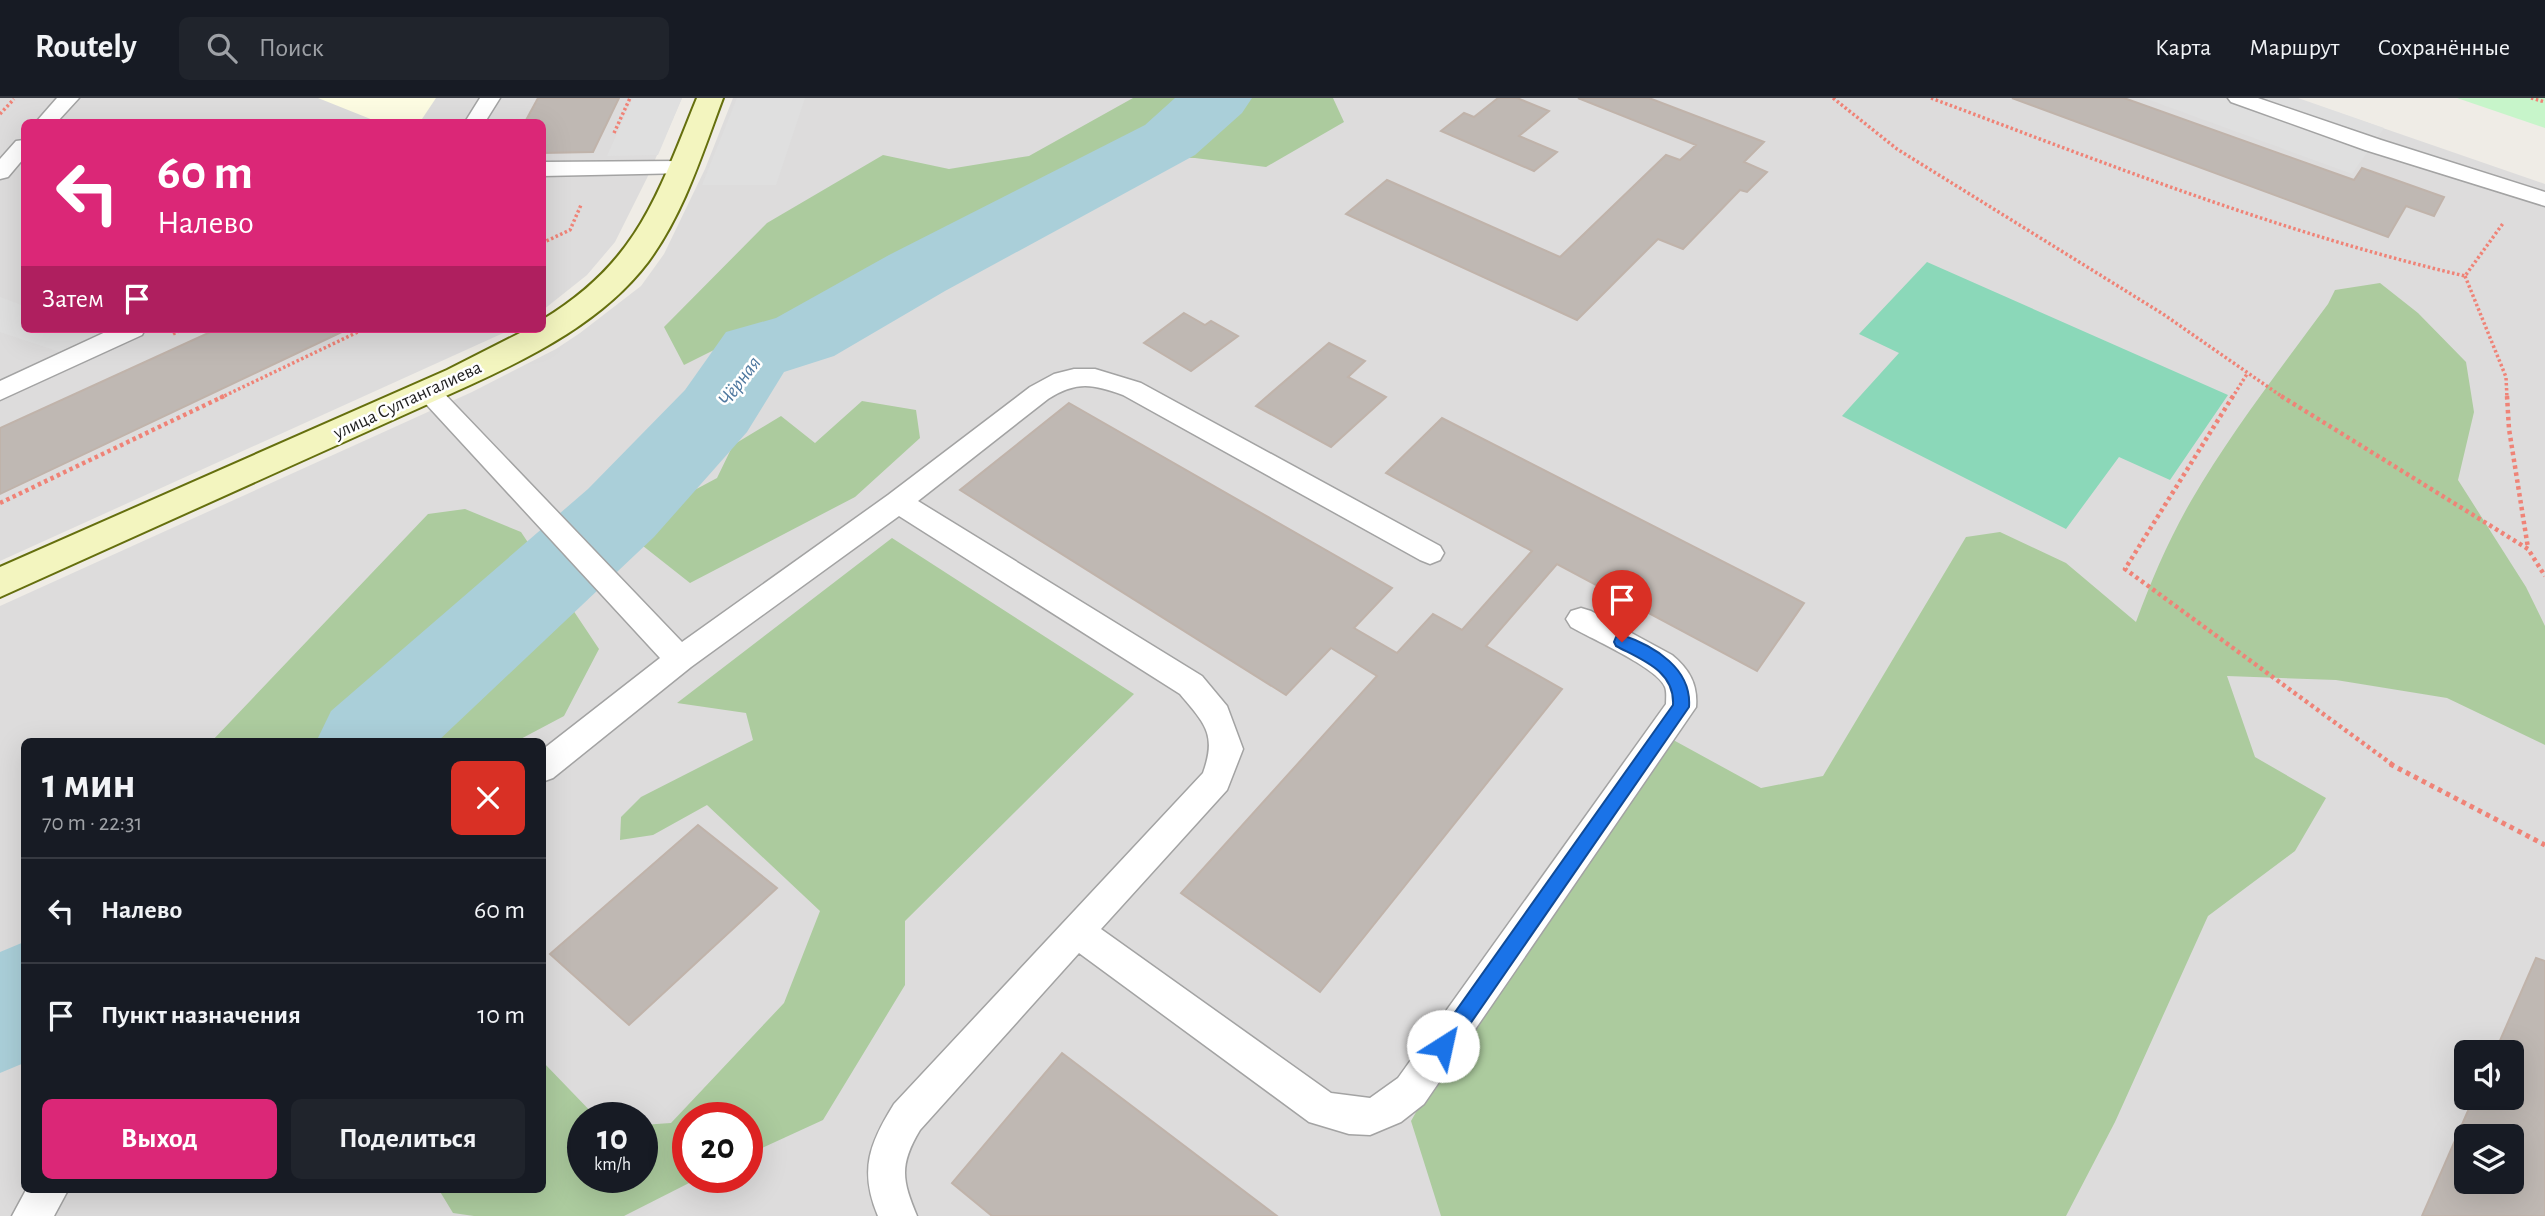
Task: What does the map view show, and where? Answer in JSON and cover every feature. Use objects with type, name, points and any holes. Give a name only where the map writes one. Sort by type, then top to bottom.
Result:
[{"type":"street","name":"улица Султангалиева","points":[[546,330],[604,289],[624,272],[639,251],[681,169],[710,98]]},
{"type":"street","name":"улица Султангалиева","points":[[0,583],[427,391],[541,333]]},
{"type":"lane","points":[[49,119],[69,98]]},
{"type":"lane","points":[[477,119],[489,98]]},
{"type":"lane","points":[[2238,98],[2373,145],[2535,196]]},
{"type":"lane","points":[[0,172],[21,149]]},
{"type":"lane","points":[[546,169],[681,169]]},
{"type":"lane","points":[[0,391],[123,333]]},
{"type":"lane","points":[[546,766],[680,659],[898,502],[1039,393],[1056,381],[1080,375],[1104,378],[1132,388],[1430,553]]},
{"type":"lane","points":[[427,391],[680,659]]},
{"type":"lane","points":[[898,502],[1191,685],[1216,715],[1227,749],[1216,780],[907,1117],[892,1140],[884,1169],[888,1198],[898,1216]]},
{"type":"lane","points":[[1077,932],[1322,1109],[1357,1119],[1387,1112],[1411,1091],[1681,707],[1682,693],[1677,679],[1663,664],[1581,619]]},
{"type":"lane","points":[[30,1216],[47,1193]]},
{"type":"path","points":[[0,114],[15,98]]},
{"type":"path","points":[[1833,98],[1896,149],[2162,314],[2247,374],[2381,460],[2528,549]]},
{"type":"path","points":[[1931,98],[2302,233],[2400,262],[2465,276]]},
{"type":"path","points":[[2531,98],[2545,102]]},
{"type":"path","points":[[2465,276],[2535,196]]},
{"type":"path","points":[[2465,276],[2506,377],[2509,429],[2528,549],[2545,576]]},
{"type":"path","points":[[0,503],[356,333]]},
{"type":"path","points":[[2247,374],[2125,569],[2386,762],[2545,845]]},
{"type":"shaded area","points":[[0,98],[682,98],[615,242],[587,275],[546,308],[546,119],[21,119],[21,333],[503,333],[0,561]]},
{"type":"shaded area","points":[[318,98],[436,98],[422,119],[370,119]]},
{"type":"shaded area","points":[[633,98],[682,98],[658,155],[607,156]]},
{"type":"shaded area","points":[[733,98],[2296,98],[2545,184],[2545,1216],[0,1216],[0,606],[472,392],[556,349],[641,286],[664,254],[705,169]]},
{"type":"shaded area","points":[[737,98],[805,98],[776,185],[702,185]]},
{"type":"shaded area","points":[[2144,98],[2298,98],[2384,128],[2352,174]]},
{"type":"shaded area","points":[[0,297],[21,305],[21,333],[98,333],[60,352],[0,332]]},
{"type":"green space","points":[[1133,98],[1333,98],[1344,122],[1266,167],[1195,158],[1102,156],[684,365],[664,327],[767,223],[883,155],[949,169],[1029,156]]},
{"type":"green space","points":[[2457,98],[2545,98],[2545,128]]},
{"type":"green space","points":[[1927,262],[2228,395],[2170,480],[2119,457],[2066,529],[1842,416],[1899,353],[1859,334]]},
{"type":"green space","points":[[2380,283],[2418,313],[2466,362],[2474,412],[2458,480],[2526,587],[2545,626],[2545,745],[2447,698],[2336,680],[2227,676],[2255,757],[2326,798],[2295,851],[2208,916],[2115,1122],[2066,1216],[1441,1216],[1411,1121],[1465,1026],[1666,736],[1761,788],[1823,776],[1966,537],[2000,532],[2066,563],[2136,622],[2175,530],[2206,475],[2328,304],[2335,290]]},
{"type":"green space","points":[[862,401],[916,410],[920,438],[855,497],[690,583],[638,542],[674,501],[717,478],[733,445],[781,416],[815,443]]},
{"type":"green space","points":[[465,509],[521,532],[599,649],[564,716],[523,738],[215,738],[428,514]]},
{"type":"green space","points":[[892,538],[1134,694],[905,921],[905,985],[823,1120],[763,1148],[763,1102],[691,1102],[784,1003],[820,911],[707,805],[653,835],[620,840],[621,817],[641,797],[753,740],[746,713],[677,703]]},
{"type":"green space","points":[[546,1065],[582,1102],[567,1102],[567,1193],[658,1193],[658,1124],[671,1123],[672,1192],[624,1216],[474,1216],[453,1213],[441,1193],[546,1193]]},
{"type":"building","points":[[538,98],[619,98],[593,152],[546,153],[546,119],[527,119]]},
{"type":"building","points":[[1498,98],[1517,98],[1549,111],[1519,136],[1557,152],[1534,171],[1441,131],[1464,113],[1474,117]]},
{"type":"building","points":[[1578,98],[1649,98],[1764,142],[1744,162],[1767,172],[1747,192],[1740,190],[1683,249],[1658,239],[1577,320],[1346,214],[1387,180],[1560,257],[1666,155],[1680,160],[1696,145]]},
{"type":"building","points":[[2012,98],[2124,98],[2354,180],[2362,168],[2444,197],[2434,216],[2406,206],[2388,237]]},
{"type":"building","points":[[1184,313],[1205,325],[1211,321],[1238,336],[1191,371],[1144,343]]},
{"type":"building","points":[[208,333],[340,333],[0,494],[0,428]]},
{"type":"building","points":[[1329,343],[1365,361],[1348,377],[1386,397],[1331,447],[1256,406]]},
{"type":"building","points":[[1069,403],[1392,588],[1354,628],[1397,653],[1433,614],[1462,630],[1532,551],[1386,473],[1442,418],[1804,603],[1757,671],[1557,564],[1486,646],[1562,689],[1320,992],[1181,893],[1377,676],[1331,648],[1286,695],[960,490]]},
{"type":"building","points":[[698,825],[777,888],[629,1025],[550,954]]},
{"type":"building","points":[[2536,958],[2545,961],[2545,1216],[2422,1216],[2454,1143],[2454,1194],[2524,1194],[2524,1124],[2462,1124],[2468,1110],[2524,1110],[2524,1040],[2500,1040]]},
{"type":"building","points":[[1062,1053],[1277,1216],[992,1216],[952,1183]]},
{"type":"waterway","name":"Чёрная","points":[[372,738],[621,513],[716,411],[755,352],[805,337],[917,273],[1170,140],[1217,98]]},
{"type":"waterway","name":"Чёрная","points":[[0,1016],[21,1000]]},
{"type":"route","points":[[1443,1046],[1681,707],[1682,693],[1677,679],[1663,664],[1622,642]]}]
